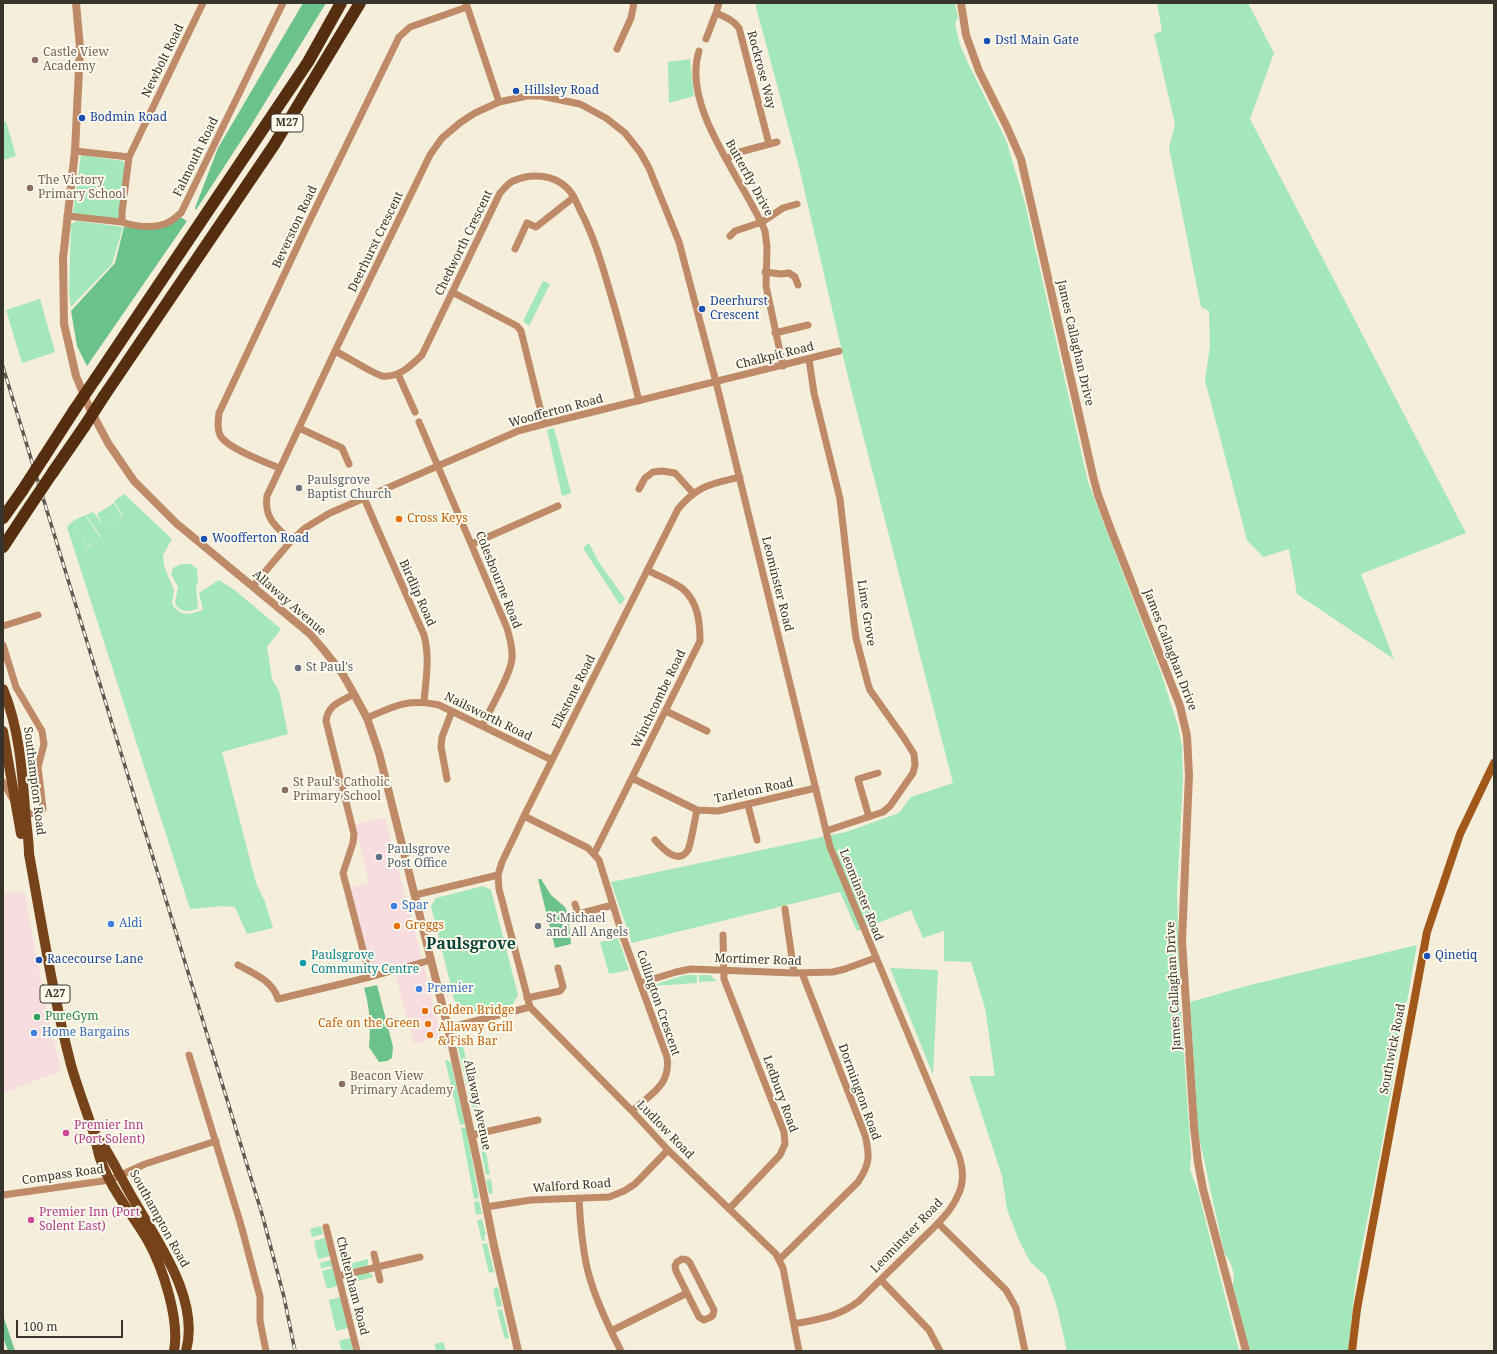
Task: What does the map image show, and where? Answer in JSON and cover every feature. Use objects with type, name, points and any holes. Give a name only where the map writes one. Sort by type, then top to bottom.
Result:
[{"type":"highway","name":"M27","points":[[3,518],[308,62],[341,3]]},
{"type":"highway","name":"M27","points":[[3,547],[274,145],[360,3]]},
{"type":"main road","name":"Southampton Road","points":[[3,689],[13,718],[20,754],[22,840],[29,854],[53,985],[66,1045],[93,1130],[98,1153],[110,1180],[148,1242],[160,1268],[174,1316],[176,1331],[174,1351]]},
{"type":"main road","points":[[3,698],[12,735],[6,748],[18,749],[20,754]]},
{"type":"main road","name":"Southampton Road","points":[[3,731],[21,816]]},
{"type":"main road","name":"Southwick Road","points":[[1352,1351],[1357,1309],[1428,932],[1460,834],[1494,763]]},
{"type":"main road","name":"Southampton Road","points":[[93,1130],[107,1149],[120,1176],[163,1248],[182,1293],[188,1325],[186,1351]]},
{"type":"street","name":"Allaway Avenue","points":[[76,3],[80,48],[75,151],[63,258],[64,324],[76,376],[108,443],[134,481],[176,523],[310,634],[342,673],[367,718],[380,753],[448,1028],[518,1351]]},
{"type":"street","name":"Newbolt Road","points":[[122,222],[129,157],[203,3]]},
{"type":"street","name":"Falmouth Road","points":[[67,216],[156,226],[168,223],[181,213],[283,3]]},
{"type":"street","points":[[617,49],[632,18],[634,3]]},
{"type":"street","points":[[706,39],[719,3]]},
{"type":"street","name":"James Callaghan Drive","points":[[961,3],[966,35],[979,71],[1021,159],[1098,495],[1172,683],[1184,722],[1189,755],[1189,775],[1182,941],[1195,1135],[1203,1189],[1246,1351]]},
{"type":"street","points":[[467,5],[499,102]]},
{"type":"street","name":"Beverston Road","points":[[279,468],[229,444],[220,435],[218,424],[219,413],[307,226],[400,37],[410,27],[467,5]]},
{"type":"street","name":"Rockrose Way","points":[[716,13],[729,18],[736,23],[739,28],[769,144]]},
{"type":"street","name":"Butterfly Drive","points":[[699,51],[696,61],[698,92],[710,127],[726,159],[762,222],[765,231],[767,247],[765,272],[766,286],[783,366]]},
{"type":"street","name":"Deerhurst Crescent","points":[[291,541],[272,522],[268,514],[266,504],[267,496],[279,468],[430,155],[442,138],[460,122],[475,112],[499,102],[527,96],[541,96],[580,104],[606,118],[625,133],[640,152],[663,199],[679,242],[716,382]]},
{"type":"street","points":[[726,159],[736,153],[777,142]]},
{"type":"street","points":[[75,151],[129,157]]},
{"type":"street","name":"Chedworth Crescent","points":[[398,374],[411,366],[422,355],[500,193],[512,181],[528,176],[543,176],[556,181],[567,188],[574,197],[587,224],[601,259],[622,331],[639,401]]},
{"type":"street","points":[[515,249],[527,223],[536,227],[574,197]]},
{"type":"street","points":[[730,236],[735,231],[762,222],[783,208],[797,204]]},
{"type":"street","points":[[765,272],[781,274],[789,273],[795,277],[798,285]]},
{"type":"street","points":[[452,292],[517,326],[521,331],[544,424]]},
{"type":"street","points":[[775,333],[808,325]]},
{"type":"street","points":[[335,351],[381,376],[398,374],[415,412]]},
{"type":"street","name":"Chalkpit Road","points":[[716,382],[839,351]]},
{"type":"street","name":"Lime Grove","points":[[809,359],[814,393],[840,499],[856,638],[870,690],[914,754],[914,769],[890,806],[883,812],[826,831]]},
{"type":"street","name":"Woofferton Road","points":[[253,586],[291,541],[305,528],[330,513],[364,498],[518,431],[716,382]]},
{"type":"street","name":"Leominster Road","points":[[716,382],[830,848],[960,1161],[962,1178],[959,1195],[950,1209],[938,1223],[859,1301],[839,1314],[794,1324]]},
{"type":"street","name":"Colesbourne Road","points":[[419,422],[507,628],[512,646],[512,659],[508,672],[482,726]]},
{"type":"street","points":[[299,428],[342,448],[349,464]]},
{"type":"street","points":[[639,489],[646,478],[653,472],[662,471],[675,473],[693,493]]},
{"type":"street","name":"Elkstone Road","points":[[498,875],[502,862],[524,816],[678,508],[693,493],[708,486],[740,477]]},
{"type":"street","name":"Birdlip Road","points":[[364,498],[424,635],[428,662],[424,702]]},
{"type":"street","points":[[472,544],[558,506]]},
{"type":"street","name":"Winchcombe Road","points":[[594,854],[700,641],[700,622],[694,603],[683,589],[647,570]]},
{"type":"street","points":[[3,626],[38,615]]},
{"type":"street","points":[[3,645],[16,687],[42,731],[44,744],[38,767],[43,809],[40,813],[21,816],[3,782]]},
{"type":"street","points":[[354,694],[330,707],[326,721],[354,834],[353,842],[343,873],[370,977]]},
{"type":"street","name":"Nailsworth Road","points":[[367,718],[397,705],[412,702],[424,702],[439,705],[552,760]]},
{"type":"street","points":[[447,779],[441,747],[442,737],[452,711]]},
{"type":"street","points":[[666,711],[707,731]]},
{"type":"street","points":[[869,817],[858,779],[878,773]]},
{"type":"street","name":"Tarleton Road","points":[[632,778],[697,810],[718,811],[816,788]]},
{"type":"street","points":[[748,805],[757,840]]},
{"type":"street","points":[[655,840],[667,853],[675,856],[682,855],[688,849],[697,810]]},
{"type":"street","name":"Collington Crescent","points":[[524,816],[588,848],[599,860],[613,906],[668,1057],[668,1066],[663,1083],[632,1111]]},
{"type":"street","points":[[415,895],[498,875],[500,889],[530,1007],[448,1028]]},
{"type":"street","points":[[575,904],[578,914],[613,906]]},
{"type":"street","points":[[785,910],[794,973]]},
{"type":"street","points":[[723,935],[725,971]]},
{"type":"street","name":"Mortimer Road","points":[[640,983],[691,969],[794,973],[833,972],[875,958]]},
{"type":"street","points":[[238,965],[272,986],[278,999],[370,977],[431,960]]},
{"type":"street","points":[[527,998],[560,991],[563,986],[558,968]]},
{"type":"street","name":"Ledbury Road","points":[[725,971],[724,979],[784,1132],[786,1144],[780,1155],[729,1209]]},
{"type":"street","name":"Dormington Road","points":[[779,1260],[858,1182],[866,1170],[869,1151],[866,1135],[802,973]]},
{"type":"street","name":"Ludlow Road","points":[[530,1007],[668,1150],[776,1254],[783,1268],[799,1351]]},
{"type":"street","points":[[189,1055],[241,1225],[260,1297],[260,1321],[266,1351]]},
{"type":"street","points":[[472,1135],[538,1120]]},
{"type":"street","name":"Compass Road","points":[[3,1195],[110,1180],[145,1164],[216,1141]]},
{"type":"street","name":"Walford Road","points":[[486,1207],[531,1200],[609,1197],[624,1191],[635,1184],[668,1150]]},
{"type":"street","points":[[579,1199],[586,1264],[594,1290],[611,1331],[622,1351]]},
{"type":"street","points":[[938,1223],[1006,1290],[1016,1308],[1025,1351]]},
{"type":"street","name":"Cheltenham Road","points":[[326,1227],[357,1351]]},
{"type":"street","points":[[374,1254],[380,1280]]},
{"type":"street","points":[[339,1276],[420,1257]]},
{"type":"street","points":[[682,1259],[687,1260],[690,1263],[714,1310],[714,1315],[704,1320],[699,1316],[687,1293],[675,1266],[677,1262],[682,1259]]},
{"type":"street","points":[[881,1280],[929,1330],[940,1351]]},
{"type":"street","points":[[611,1331],[687,1293]]},
{"type":"shaded area","points":[[385,817],[442,1037],[414,1044],[392,962],[370,968],[351,888],[369,883],[355,825]]},
{"type":"shaded area","points":[[24,891],[46,1006],[61,1071],[3,1093],[3,894]]},
{"type":"green space","points":[[303,3],[326,3],[250,127],[196,210],[195,208],[218,148]]},
{"type":"green space","points":[[755,3],[955,3],[958,17],[955,24],[960,45],[1006,140],[1025,203],[1088,482],[1161,673],[1178,726],[1182,746],[1183,779],[1177,893],[1180,997],[1191,1155],[1190,1170],[1198,1191],[1239,1351],[1067,1351],[1057,1307],[1046,1276],[1030,1262],[1018,1238],[1007,1209],[1002,1176],[969,1076],[995,1076],[985,1008],[971,962],[944,961],[944,931],[923,938],[911,910],[857,931],[840,892],[632,943],[611,882],[846,832],[899,813],[911,797],[953,783],[848,377],[798,163]]},
{"type":"green space","points":[[1157,3],[1248,3],[1274,53],[1250,119],[1466,533],[1361,574],[1394,659],[1297,594],[1289,549],[1263,557],[1247,540],[1205,380],[1210,346],[1209,311],[1201,307],[1169,148],[1175,124],[1154,34],[1162,31]]},
{"type":"green space","points":[[690,59],[694,96],[669,103],[668,62]]},
{"type":"green space","points":[[6,121],[16,156],[3,160],[3,122]]},
{"type":"green space","points":[[81,155],[123,161],[125,164],[119,219],[73,214]]},
{"type":"green space","points":[[180,217],[187,221],[87,366],[77,346],[71,311],[115,263],[124,227],[153,229],[170,225]]},
{"type":"green space","points":[[77,221],[123,227],[112,264],[71,307],[69,294],[71,224]]},
{"type":"green space","points":[[543,281],[550,284],[529,326],[523,321]]},
{"type":"green space","points":[[40,299],[55,352],[22,363],[6,310]]},
{"type":"green space","points":[[554,428],[571,493],[562,496],[547,430]]},
{"type":"green space","points":[[124,494],[172,539],[163,555],[164,566],[174,590],[172,604],[179,611],[186,614],[203,610],[199,593],[219,580],[237,592],[281,629],[267,647],[272,679],[279,691],[288,734],[222,752],[256,883],[265,902],[273,928],[247,934],[235,907],[222,906],[190,909],[67,527],[73,521],[87,548],[101,539],[86,515],[93,512],[103,525],[97,514],[114,503],[122,516],[104,527],[123,516],[114,501]]},
{"type":"green space","points":[[85,515],[101,539],[87,547],[73,521]]},
{"type":"green space","points":[[589,543],[598,561],[625,599],[620,605],[583,548]]},
{"type":"green space","points":[[181,564],[191,564],[197,569],[198,583],[196,586],[198,609],[185,611],[179,609],[175,603],[178,587],[171,574],[173,568]]},
{"type":"green space","points":[[538,879],[541,879],[551,895],[565,907],[568,914],[571,944],[555,948]]},
{"type":"green space","points":[[483,886],[491,890],[518,995],[513,1004],[466,1016],[457,1010],[431,906],[436,898]]},
{"type":"green space","points":[[618,938],[629,970],[609,974],[600,942]]},
{"type":"green space","points":[[1417,945],[1380,1154],[1356,1278],[1348,1351],[1250,1351],[1233,1286],[1234,1275],[1231,1264],[1224,1252],[1198,1132],[1190,1002],[1250,985]]},
{"type":"green space","points":[[890,968],[938,970],[933,1075]]},
{"type":"green space","points":[[686,975],[697,975],[697,983],[653,986],[665,981]]},
{"type":"green space","points":[[699,975],[710,975],[717,981],[699,982]]},
{"type":"green space","points":[[377,985],[393,1047],[392,1058],[387,1061],[379,1062],[369,1047],[370,1018],[364,988]]},
{"type":"green space","points":[[462,1042],[472,1085],[467,1086],[457,1043]]},
{"type":"green space","points":[[445,1060],[451,1063],[465,1124],[460,1125]]},
{"type":"green space","points":[[473,1089],[480,1120],[475,1121],[468,1090]]},
{"type":"green space","points":[[466,1127],[479,1198],[474,1199],[461,1128]]},
{"type":"green space","points":[[484,1143],[490,1174],[486,1175],[480,1144]]},
{"type":"green space","points":[[491,1179],[493,1193],[489,1194],[486,1180]]},
{"type":"green space","points":[[479,1201],[482,1214],[476,1215],[474,1202]]},
{"type":"green space","points":[[482,1219],[486,1235],[484,1236],[485,1240],[482,1241],[477,1220]]},
{"type":"green space","points":[[321,1226],[323,1234],[312,1237],[310,1229]]},
{"type":"green space","points":[[325,1238],[330,1256],[318,1259],[314,1241]]},
{"type":"green space","points":[[487,1243],[494,1272],[489,1273],[482,1244]]},
{"type":"green space","points":[[368,1259],[368,1265],[346,1271],[345,1265]]},
{"type":"green space","points":[[331,1260],[333,1266],[321,1268],[320,1263]]},
{"type":"green space","points":[[333,1268],[338,1286],[327,1289],[322,1271]]},
{"type":"green space","points":[[368,1272],[373,1277],[350,1283],[348,1277]]},
{"type":"green space","points":[[498,1287],[502,1306],[497,1307],[493,1289]]},
{"type":"green space","points":[[340,1297],[348,1328],[336,1331],[329,1300]]},
{"type":"green space","points":[[502,1309],[509,1338],[505,1339],[497,1310]]},
{"type":"green space","points":[[3,1315],[15,1351],[8,1351],[3,1337]]},
{"type":"green space","points":[[350,1338],[354,1351],[342,1351],[339,1341]]},
{"type":"green space","points":[[443,1342],[446,1351],[436,1351],[435,1344]]},
{"type":"railway","points":[[3,367],[262,1214],[284,1297],[295,1351]]},
{"type":"place","name":"Dstl Main Gate","points":[[987,41]]},
{"type":"place","name":"Castle View Academy","points":[[35,60]]},
{"type":"place","name":"Hillsley Road","points":[[516,91]]},
{"type":"place","name":"Bodmin Road","points":[[82,118]]},
{"type":"place","name":"The Victory Primary School","points":[[30,188]]},
{"type":"place","name":"Deerhurst Crescent","points":[[702,309]]},
{"type":"place","name":"Paulsgrove Baptist Church","points":[[299,488]]},
{"type":"place","name":"Cross Keys","points":[[399,519]]},
{"type":"place","name":"Woofferton Road","points":[[204,539]]},
{"type":"place","name":"St Paul's","points":[[298,668]]},
{"type":"place","name":"St Paul's Catholic Primary School","points":[[285,790]]},
{"type":"place","name":"Paulsgrove Post Office","points":[[379,857]]},
{"type":"place","name":"Spar","points":[[394,906]]},
{"type":"place","name":"Aldi","points":[[111,924]]},
{"type":"place","name":"Greggs","points":[[397,926]]},
{"type":"place","name":"St Michael and All Angels","points":[[538,926]]},
{"type":"place","name":"Qinetiq","points":[[1427,956]]},
{"type":"place","name":"Racecourse Lane","points":[[39,960]]},
{"type":"place","name":"Paulsgrove Community Centre","points":[[303,963]]},
{"type":"place","name":"Premier","points":[[419,989]]},
{"type":"place","name":"Golden Bridge","points":[[425,1011]]},
{"type":"place","name":"PureGym","points":[[37,1017]]},
{"type":"place","name":"Cafe on the Green","points":[[428,1024]]},
{"type":"place","name":"Home Bargains","points":[[34,1033]]},
{"type":"place","name":"Allaway Grill & Fish Bar","points":[[430,1035]]},
{"type":"place","name":"Beacon View Primary Academy","points":[[342,1084]]},
{"type":"place","name":"Premier Inn (Port Solent)","points":[[66,1133]]},
{"type":"place","name":"Premier Inn (Port Solent East)","points":[[31,1220]]},
{"type":"district","name":"Paulsgrove","points":[[471,944]]}]
